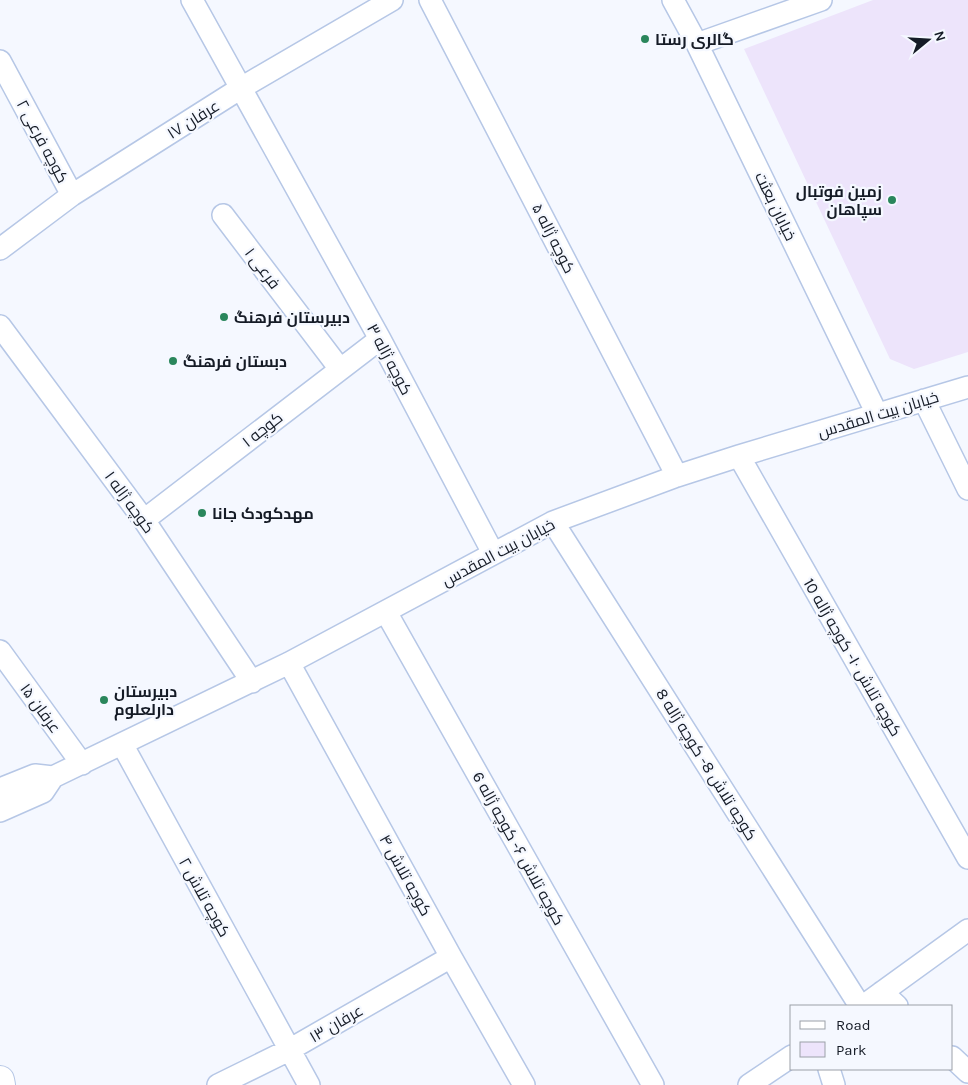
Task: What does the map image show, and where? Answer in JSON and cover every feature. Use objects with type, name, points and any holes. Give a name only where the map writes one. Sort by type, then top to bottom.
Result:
[{"type":"main road","points":[[0,1080],[1,1085]]},
{"type":"street","name":"کوچه ژاله ۳","points":[[192,0],[380,339],[494,553]]},
{"type":"street","name":"عرفان ۱۷","points":[[0,248],[72,195],[241,88],[392,0]]},
{"type":"street","name":"کوچه ژاله ۵","points":[[430,0],[677,476]]},
{"type":"street","name":"خیابان بعثت","points":[[673,0],[697,44],[877,414]]},
{"type":"street","points":[[697,44],[821,0]]},
{"type":"street","name":"کوچه فرعی ۲","points":[[0,61],[72,195]]},
{"type":"street","name":"فرعی ۱","points":[[223,215],[340,369]]},
{"type":"street","name":"کوچه ژاله ۱","points":[[0,326],[144,520],[252,682]]},
{"type":"street","name":"کوچه ۱","points":[[144,520],[380,339]]},
{"type":"street","name":"خیابان بیت المقدس","points":[[0,790],[35,775],[53,777],[252,682],[553,522],[677,476],[738,456],[968,387]]},
{"type":"street","points":[[924,400],[968,489]]},
{"type":"street","name":"کوچه تلاش ۱۰- کوچه ژاله 10","points":[[738,456],[968,858]]},
{"type":"street","name":"کوچه تلاش 8- کوچه ژاله 8","points":[[553,522],[861,1005]]},
{"type":"street","name":"کوچه تلاش ۶- کوچه ژاله 6","points":[[386,612],[653,1085]]},
{"type":"street","name":"عرفان ۱۵","points":[[0,651],[82,764]]},
{"type":"street","name":"کوچه تلاش ۴","points":[[289,664],[524,1085]]},
{"type":"street","name":"کوچه تلاش ۲","points":[[122,744],[309,1085]]},
{"type":"street","name":"خیابان بیت المقدس","points":[[0,811],[43,792],[53,777]]},
{"type":"street","points":[[866,1005],[889,999],[968,930]]},
{"type":"street","name":"عرفان ۱۳","points":[[218,1085],[289,1050],[451,957]]},
{"type":"street","points":[[754,1083],[790,1057]]},
{"type":"street","points":[[953,1058],[968,1072]]},
{"type":"street","points":[[829,1070],[834,1085]]},
{"type":"green space","name":"زمین فوتبال سپاهان","points":[[873,0],[968,0],[968,352],[914,369],[890,359],[744,49]]},
{"type":"place","name":"گالری رستا","points":[[645,39]]},
{"type":"place","name":"زمین فوتبال سپاهان","points":[[892,200]]},
{"type":"place","name":"دبیرستان فرهنگ","points":[[224,317]]},
{"type":"place","name":"دبستان فرهنگ","points":[[173,361]]},
{"type":"place","name":"مهدکودک جانا","points":[[202,513]]},
{"type":"place","name":"دبیرستان دارلعلوم","points":[[104,700]]}]
